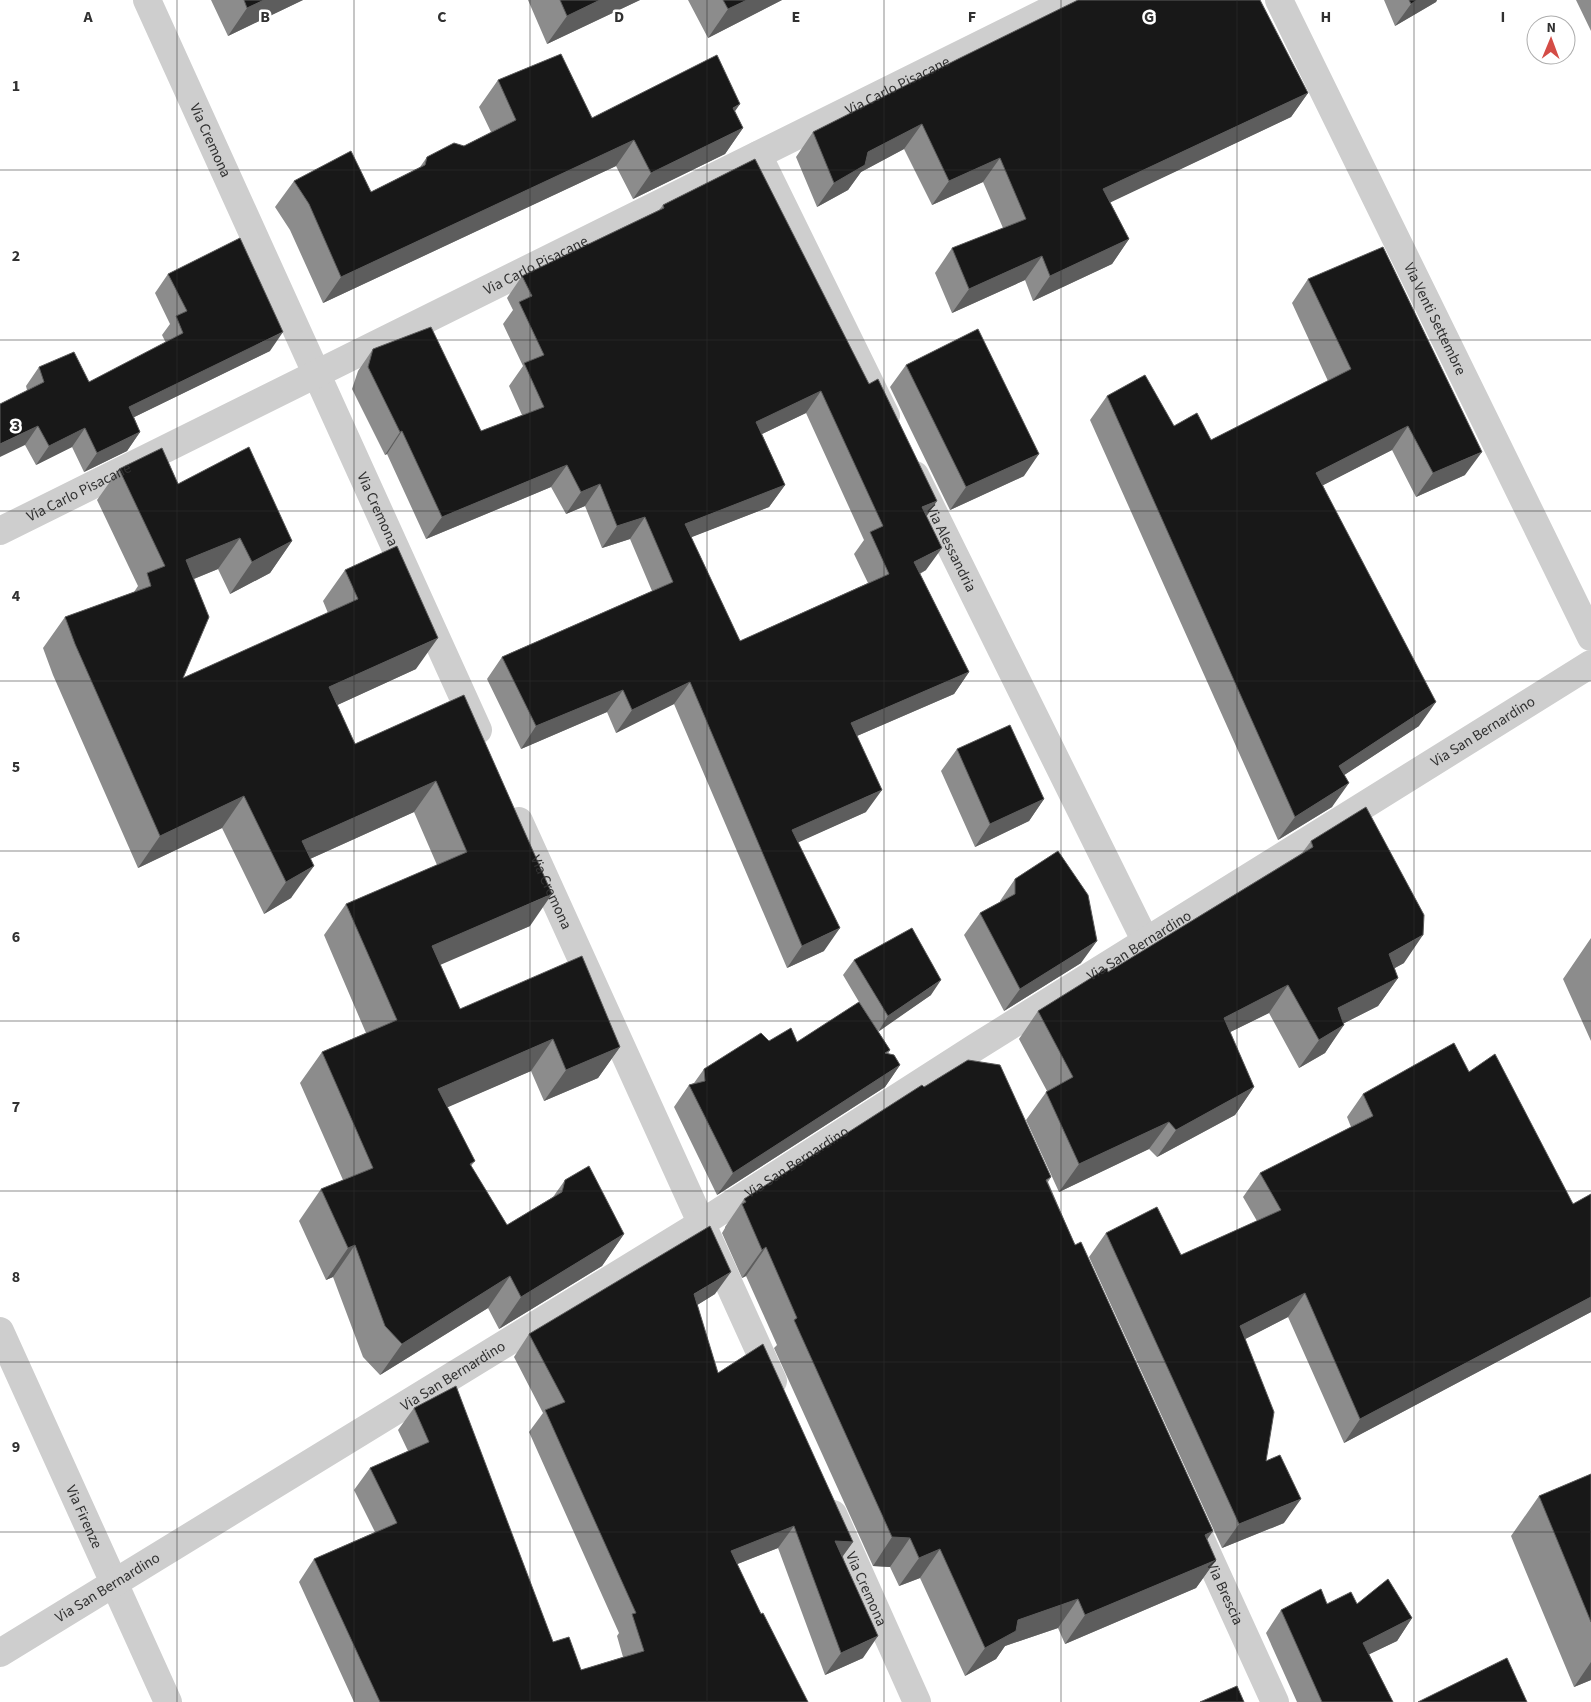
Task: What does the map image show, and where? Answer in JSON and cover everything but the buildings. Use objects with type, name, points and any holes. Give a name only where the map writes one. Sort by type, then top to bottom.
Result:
[{"type":"street","name":"Via Cremona","points":[[147,0],[489,754]]},
{"type":"street","name":"Via Carlo Pisacane","points":[[0,531],[1070,0]]},
{"type":"street","name":"Via Venti Settembre","points":[[1279,0],[1591,637]]},
{"type":"street","name":"Via Alessandria","points":[[758,155],[1146,942]]},
{"type":"street","name":"Via San Bernardino","points":[[0,1653],[702,1223],[976,1047],[1591,664]]},
{"type":"street","name":"Via Cremona","points":[[510,800],[783,1403]]},
{"type":"street","points":[[976,1047],[988,1074]]},
{"type":"street","name":"Via Firenze","points":[[0,1331],[168,1702]]},
{"type":"street","name":"Via Cremona","points":[[824,1494],[917,1702]]},
{"type":"street","name":"Via Brescia","points":[[1188,1511],[1275,1702]]}]
